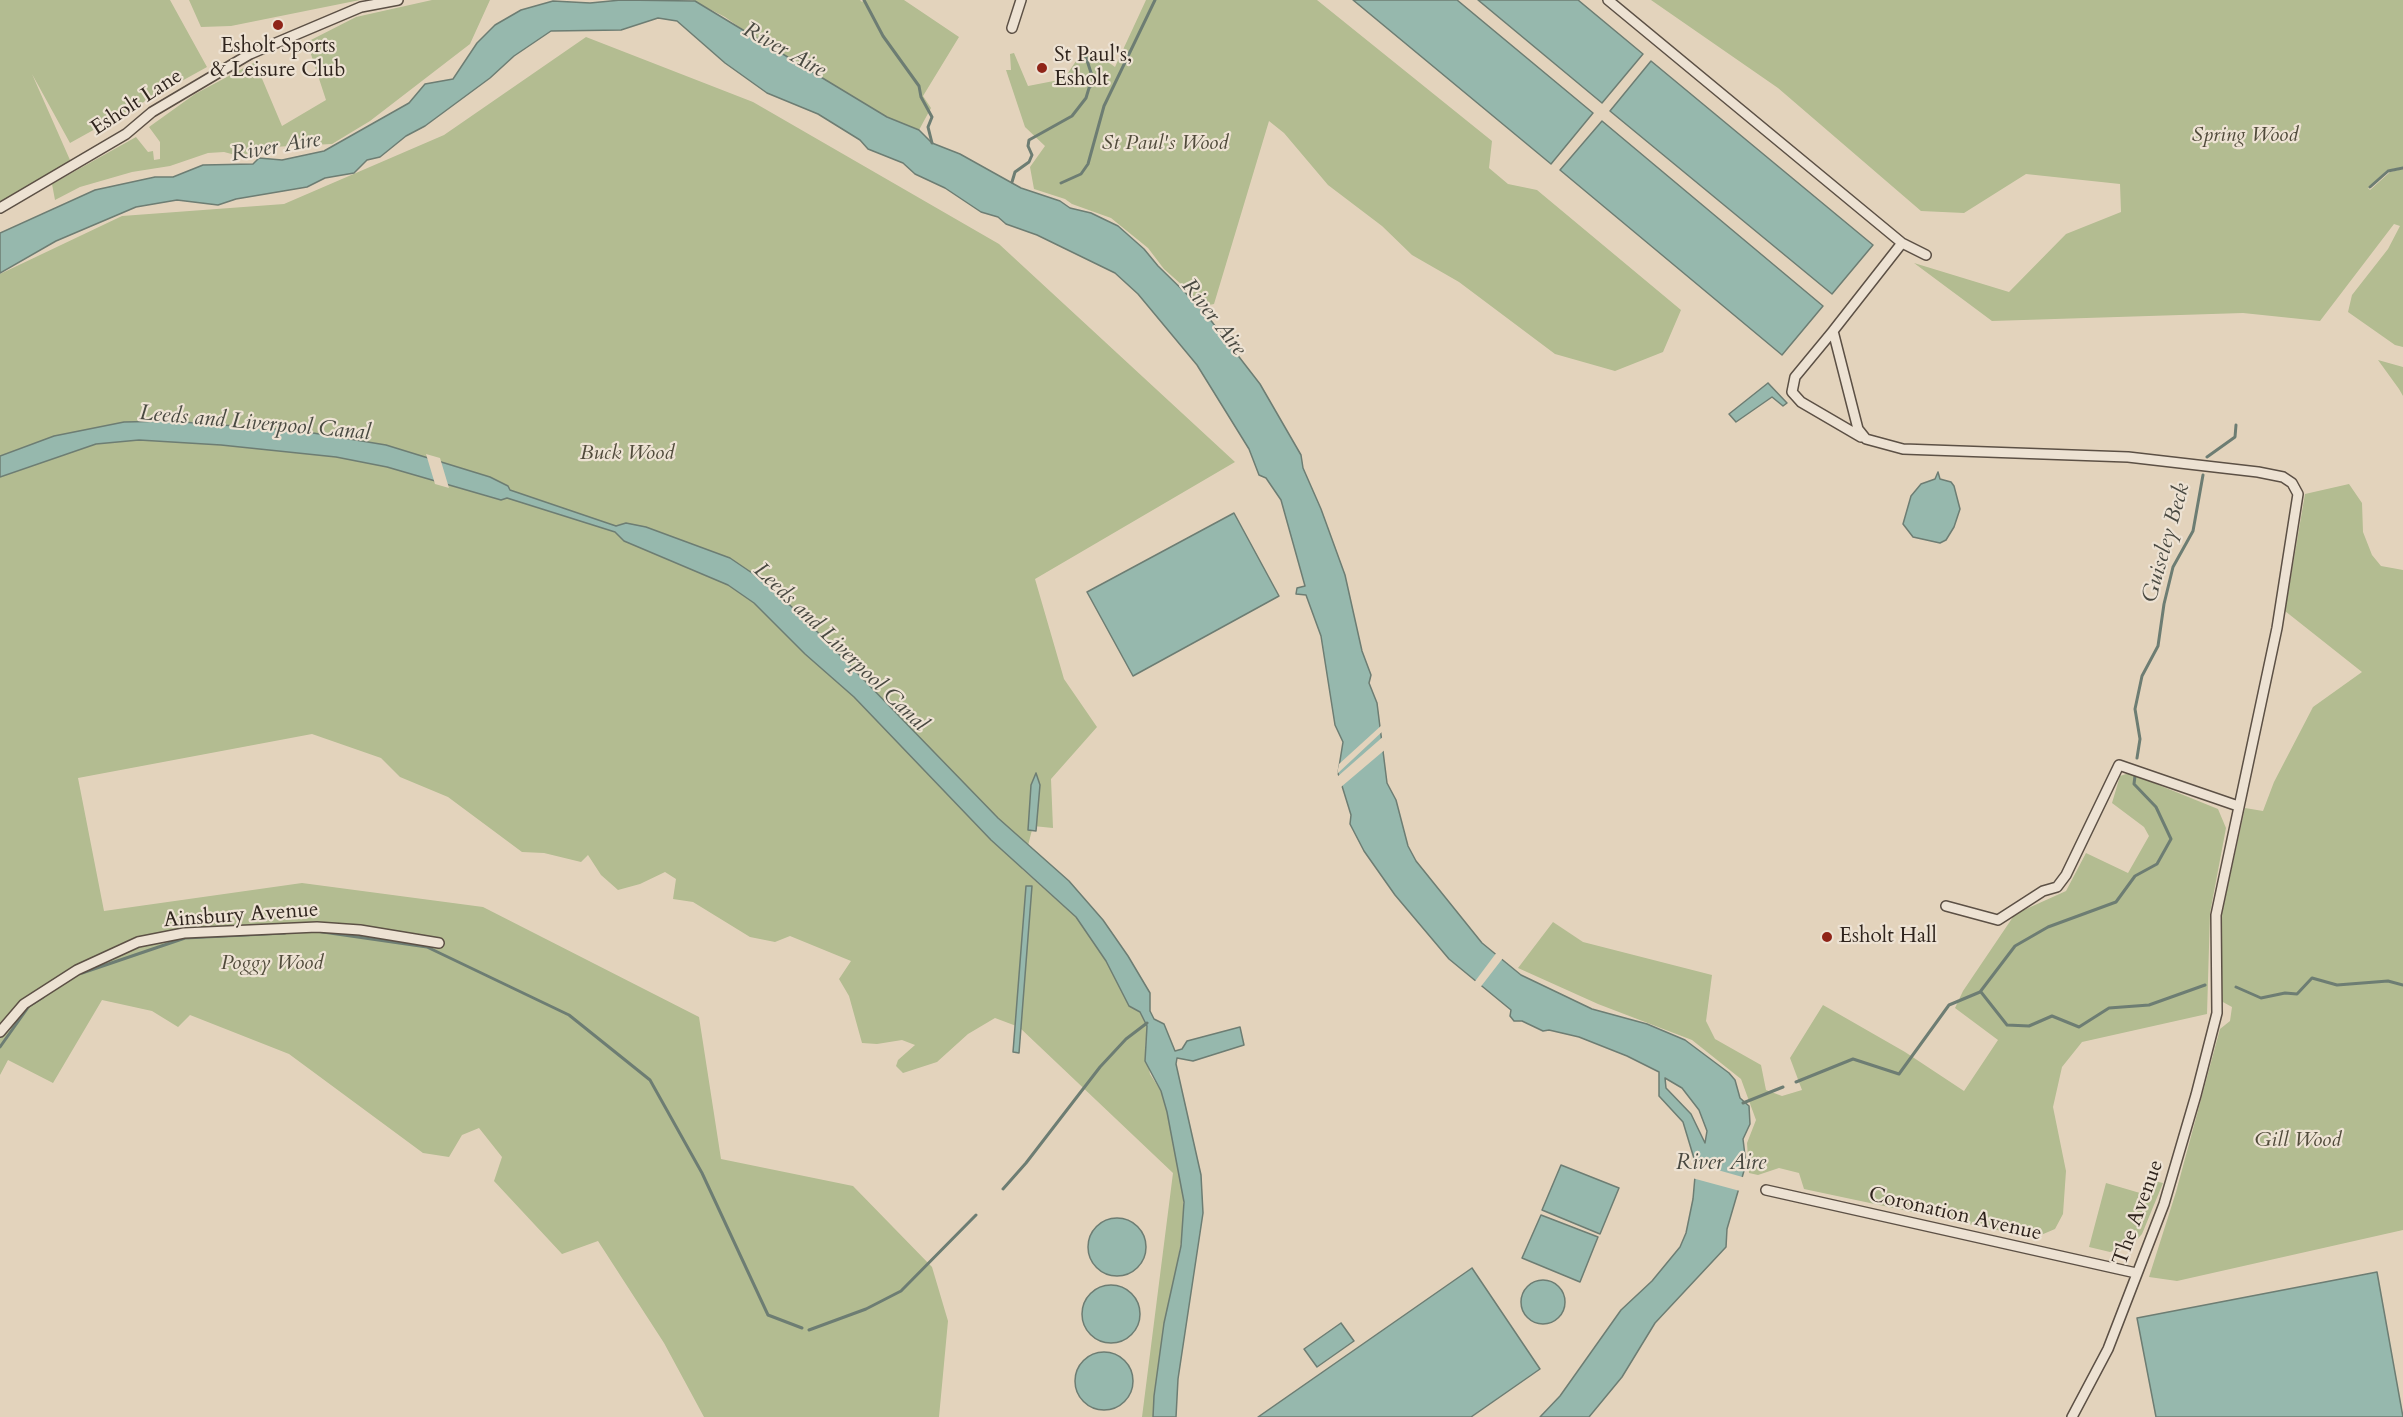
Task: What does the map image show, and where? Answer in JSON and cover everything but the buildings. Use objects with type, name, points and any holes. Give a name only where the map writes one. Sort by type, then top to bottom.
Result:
[{"type":"street","name":"Esholt Lane","points":[[0,208],[126,134],[152,112],[250,54],[361,7],[398,0]]},
{"type":"street","points":[[1012,28],[1021,0]]},
{"type":"street","points":[[1608,0],[1902,243],[1926,255]]},
{"type":"street","points":[[1016,15],[1028,16]]},
{"type":"street","points":[[1866,439],[1858,429],[1833,331],[1902,243]]},
{"type":"street","name":"The Avenue","points":[[1833,331],[1795,377],[1792,392],[1796,398],[1824,417],[1866,439],[1903,449],[2128,457],[2277,475],[2292,483],[2298,500],[2277,627],[2216,915],[2217,1013],[2172,1179],[2108,1349],[2072,1417]]},
{"type":"street","points":[[1946,906],[1998,920],[2043,891],[2057,887],[2066,875],[2120,765],[2238,806]]},
{"type":"street","name":"Ainsbury Avenue","points":[[0,1032],[24,1004],[77,970],[138,942],[184,933],[317,927],[360,930],[439,943]]},
{"type":"street","name":"Coronation Avenue","points":[[1766,1190],[2136,1274]]},
{"type":"green space","points":[[0,0],[170,0],[207,67],[70,143],[32,74],[70,160],[62,168],[0,204]]},
{"type":"green space","points":[[189,0],[360,0],[231,26],[201,27]]},
{"type":"green space","points":[[432,0],[490,0],[470,44],[370,121],[332,144],[272,147],[239,156],[224,152],[208,153],[170,166],[132,172],[80,187],[55,200],[52,184],[136,137],[148,152],[153,151],[154,160],[160,159],[160,142],[149,127],[195,94],[255,62],[282,126],[326,100],[307,42],[356,17]]},
{"type":"green space","points":[[692,0],[860,0],[862,2],[864,0],[904,0],[959,37],[923,96],[931,108],[919,130],[887,117],[756,39],[725,17]]},
{"type":"green space","name":"St Paul's Wood","points":[[1146,0],[1317,0],[1492,141],[1489,168],[1508,184],[1537,190],[1681,310],[1663,352],[1615,371],[1555,354],[1459,282],[1412,255],[1382,226],[1328,185],[1284,133],[1269,121],[1214,304],[1204,306],[1191,298],[1148,248],[1111,218],[1034,189],[1030,167],[1045,146],[1025,127],[1006,70],[1011,70],[1010,54],[1014,53],[1028,86],[1064,79],[1086,46],[1115,67]]},
{"type":"green space","name":"Spring Wood","points":[[1651,0],[2403,0],[2403,167],[2387,170],[2368,188],[2370,190],[2390,172],[2403,169],[2403,347],[2395,345],[2348,312],[2352,295],[2388,249],[2400,226],[2394,224],[2320,321],[2243,313],[1992,321],[1914,263],[2009,292],[2066,234],[2121,212],[2120,184],[2026,174],[1964,213],[1921,211],[1778,88]]},
{"type":"green space","name":"Buck Wood","points":[[586,37],[753,102],[999,244],[1235,462],[1035,579],[1064,679],[1097,727],[1051,779],[1053,828],[1033,826],[1022,869],[1076,917],[1106,961],[1129,1006],[1140,1012],[1147,1026],[1145,1050],[1150,1074],[1161,1091],[1167,1112],[1183,1190],[1183,1230],[1154,1396],[1153,1417],[1142,1417],[1173,1173],[1019,1027],[995,1018],[968,1034],[937,1062],[903,1073],[896,1066],[898,1060],[915,1045],[902,1040],[877,1044],[862,1043],[849,996],[839,979],[851,961],[790,936],[775,942],[750,937],[693,902],[673,899],[676,879],[665,872],[640,884],[618,890],[601,875],[588,855],[581,862],[544,853],[522,852],[448,797],[400,777],[381,758],[312,734],[78,778],[104,911],[302,883],[483,907],[699,1017],[721,1159],[853,1186],[932,1267],[948,1321],[939,1417],[704,1417],[664,1343],[598,1241],[562,1254],[494,1181],[502,1157],[479,1128],[462,1135],[449,1157],[423,1153],[289,1054],[190,1015],[178,1027],[152,1011],[102,1000],[53,1083],[8,1060],[0,1075],[0,274],[122,216],[284,204],[444,135]]},
{"type":"green space","points":[[2378,360],[2403,367],[2403,396],[2399,389]]},
{"type":"green space","name":"Gill Wood","points":[[2349,484],[2362,503],[2363,532],[2372,555],[2381,566],[2403,570],[2403,1230],[2177,1281],[2149,1277],[2176,1192],[2220,1029],[2230,1021],[2232,1007],[2221,1001],[2222,913],[2245,808],[2263,811],[2274,782],[2313,707],[2362,672],[2285,611],[2305,494]]},
{"type":"green space","points":[[2129,773],[2218,809],[2226,828],[2210,913],[2207,1014],[2082,1042],[2062,1067],[2053,1107],[2066,1171],[2063,1214],[2055,1229],[2041,1235],[2016,1234],[1804,1189],[1799,1173],[1779,1168],[1758,1175],[1749,1173],[1747,1143],[1756,1120],[1741,1079],[1692,1040],[1598,1004],[1518,968],[1553,922],[1583,942],[1712,975],[1706,1021],[1715,1039],[1761,1065],[1766,1090],[1782,1096],[1802,1090],[1790,1058],[1823,1005],[1905,1052],[1964,1091],[1998,1040],[1955,1008],[1963,991],[2015,914],[2066,891],[2086,853],[2128,873],[2149,836],[2144,827],[2112,803],[2120,776]]},
{"type":"green space","points":[[2146,1179],[2163,1183],[2142,1234],[2132,1245],[2110,1252],[2089,1247],[2106,1183],[2140,1193]]},
{"type":"water","name":"River Aire","points":[[621,0],[695,1],[887,117],[919,130],[932,143],[960,154],[1021,188],[1060,201],[1070,208],[1091,213],[1118,226],[1144,249],[1202,309],[1260,384],[1301,455],[1303,468],[1345,575],[1362,651],[1371,675],[1369,683],[1377,703],[1387,783],[1396,800],[1408,846],[1416,861],[1482,943],[1521,975],[1592,1009],[1647,1024],[1685,1040],[1729,1073],[1735,1080],[1740,1098],[1749,1106],[1750,1124],[1743,1139],[1746,1164],[1727,1229],[1726,1247],[1655,1323],[1622,1377],[1589,1417],[1540,1417],[1560,1396],[1621,1310],[1652,1281],[1680,1247],[1686,1233],[1693,1199],[1696,1165],[1683,1122],[1659,1096],[1659,1072],[1627,1056],[1579,1037],[1549,1030],[1543,1031],[1522,1021],[1514,1021],[1510,1016],[1511,1010],[1449,959],[1395,895],[1364,851],[1350,824],[1351,815],[1338,773],[1343,742],[1335,725],[1321,636],[1306,595],[1296,594],[1297,588],[1305,586],[1281,500],[1266,478],[1259,475],[1249,449],[1197,365],[1138,294],[1115,273],[1037,235],[1006,224],[998,217],[981,212],[945,188],[915,174],[903,163],[868,149],[860,140],[818,114],[767,93],[725,63],[677,21],[658,18],[621,30],[551,31],[514,56],[490,78],[425,126],[406,136],[380,157],[367,160],[354,173],[325,178],[307,187],[236,199],[218,205],[177,200],[136,207],[56,241],[0,273],[0,233],[95,190],[155,177],[173,177],[203,165],[253,164],[259,158],[282,160],[324,151],[409,103],[425,84],[453,79],[477,43],[495,25],[521,10],[553,1],[590,3]],"holes":[[[1665,1078],[1682,1088],[1699,1110],[1707,1131],[1705,1143],[1691,1114],[1666,1088]]]},
{"type":"water","points":[[1353,0],[1457,0],[1593,113],[1551,164]]},
{"type":"water","points":[[1478,0],[1578,0],[1643,54],[1602,103]]},
{"type":"water","points":[[1651,61],[1873,245],[1832,294],[1610,111]]},
{"type":"water","points":[[1602,121],[1823,306],[1782,355],[1560,170]]},
{"type":"water","points":[[1768,383],[1787,403],[1783,406],[1772,397],[1736,422],[1729,414]]},
{"type":"water","points":[[169,421],[301,431],[386,445],[490,477],[508,486],[510,490],[616,526],[626,523],[646,527],[730,558],[758,577],[802,616],[998,818],[1069,881],[1103,920],[1128,956],[1150,993],[1150,1011],[1154,1019],[1164,1024],[1175,1051],[1182,1049],[1187,1041],[1240,1027],[1244,1045],[1193,1061],[1177,1058],[1176,1064],[1201,1175],[1203,1213],[1178,1379],[1176,1417],[1153,1417],[1164,1323],[1181,1246],[1184,1202],[1167,1112],[1161,1091],[1145,1061],[1147,1026],[1140,1012],[1129,1006],[1106,961],[1076,917],[991,840],[854,697],[805,654],[754,603],[728,585],[624,541],[615,532],[507,498],[501,500],[387,467],[336,457],[221,445],[139,440],[96,444],[0,477],[0,456],[54,436],[124,422]]},
{"type":"water","points":[[1938,472],[1940,479],[1951,482],[1954,486],[1960,509],[1954,527],[1946,540],[1940,543],[1913,537],[1903,524],[1911,496],[1921,484],[1935,479]]},
{"type":"water","points":[[1234,513],[1279,596],[1133,676],[1087,592]]},
{"type":"water","points":[[1036,773],[1040,785],[1036,831],[1028,830],[1031,785]]},
{"type":"water","points":[[1026,886],[1032,886],[1019,1053],[1013,1052]]},
{"type":"water","points":[[1561,1165],[1619,1188],[1600,1234],[1542,1210]]},
{"type":"water","points":[[1541,1215],[1598,1237],[1580,1282],[1522,1258]]},
{"type":"water","points":[[1111,1218],[1123,1218],[1138,1226],[1146,1241],[1146,1253],[1138,1268],[1123,1276],[1111,1276],[1096,1268],[1088,1253],[1088,1241],[1096,1226]]},
{"type":"water","points":[[1472,1268],[1540,1369],[1471,1417],[1258,1417]]},
{"type":"water","points":[[2377,1272],[2403,1417],[2156,1417],[2137,1318]]},
{"type":"water","points":[[1543,1280],[1558,1287],[1565,1302],[1558,1317],[1543,1324],[1528,1317],[1521,1302],[1528,1287]]},
{"type":"water","points":[[1105,1285],[1117,1285],[1132,1293],[1140,1308],[1140,1320],[1132,1335],[1117,1343],[1105,1343],[1090,1335],[1082,1320],[1082,1308],[1090,1293]]},
{"type":"water","points":[[1341,1323],[1354,1341],[1317,1367],[1304,1349]]},
{"type":"water","points":[[1098,1352],[1110,1352],[1125,1360],[1133,1375],[1133,1387],[1125,1402],[1110,1410],[1098,1410],[1083,1402],[1075,1387],[1075,1375],[1083,1360]]},
{"type":"pier","points":[[426,454],[440,458],[449,488],[435,484]]},
{"type":"pier","points":[[1383,724],[1384,730],[1337,774],[1339,764]]},
{"type":"pier","points":[[1385,735],[1387,748],[1341,787],[1337,777]]},
{"type":"pier","points":[[1497,952],[1503,958],[1479,989],[1473,984]]},
{"type":"pier","points":[[1693,1163],[1746,1178],[1740,1191],[1692,1178]]},
{"type":"waterway","points":[[864,0],[883,36],[919,86],[921,97],[932,117],[928,127],[932,143]]},
{"type":"waterway","points":[[1061,183],[1081,174],[1088,164],[1104,106],[1155,0]]},
{"type":"waterway","points":[[1012,182],[1015,172],[1029,162],[1032,155],[1028,146],[1029,140],[1072,116],[1086,98],[1089,88],[1098,80],[1093,79],[1084,51]]},
{"type":"waterway","name":"Guiseley Beck","points":[[2370,187],[2388,171],[2403,168]]},
{"type":"waterway","name":"Guiseley Beck","points":[[2207,457],[2235,437],[2236,425]]},
{"type":"waterway","name":"Guiseley Beck","points":[[2137,758],[2140,739],[2135,709],[2142,676],[2158,646],[2164,604],[2173,567],[2193,531],[2203,475]]},
{"type":"waterway","name":"Guiseley Beck","points":[[1796,1082],[1853,1059],[1899,1074],[1949,1005],[1980,992],[2015,946],[2048,927],[2116,902],[2135,876],[2157,864],[2171,839],[2156,807],[2134,784],[2135,776]]},
{"type":"waterway","points":[[316,931],[427,947],[569,1015],[650,1080],[702,1173],[768,1315],[802,1328]]},
{"type":"waterway","points":[[82,973],[185,938],[285,933]]},
{"type":"waterway","points":[[2236,987],[2261,998],[2285,993],[2297,994],[2312,978],[2337,985],[2388,981],[2403,985]]},
{"type":"waterway","points":[[1981,992],[2007,1025],[2029,1026],[2052,1016],[2079,1027],[2109,1008],[2149,1005],[2205,985]]},
{"type":"waterway","points":[[0,1047],[29,1006],[43,997]]},
{"type":"waterway","points":[[1003,1189],[1026,1163],[1100,1067],[1126,1039],[1147,1023]]},
{"type":"waterway","name":"Guiseley Beck","points":[[1743,1103],[1783,1087]]},
{"type":"waterway","points":[[809,1330],[866,1309],[901,1291],[976,1215]]},
{"type":"place","name":"Esholt Sports & Leisure Club","points":[[278,25]]},
{"type":"place","name":"St Paul's, Esholt","points":[[1042,68]]},
{"type":"place","name":"Esholt Hall","points":[[1827,937]]},
{"type":"water label","name":"Leeds and Liverpool Canal","points":[[255,424]]},
{"type":"water label","name":"Leeds and Liverpool Canal","points":[[840,648]]},
{"type":"park label","name":"Poggy Wood","points":[[272,964]]}]
